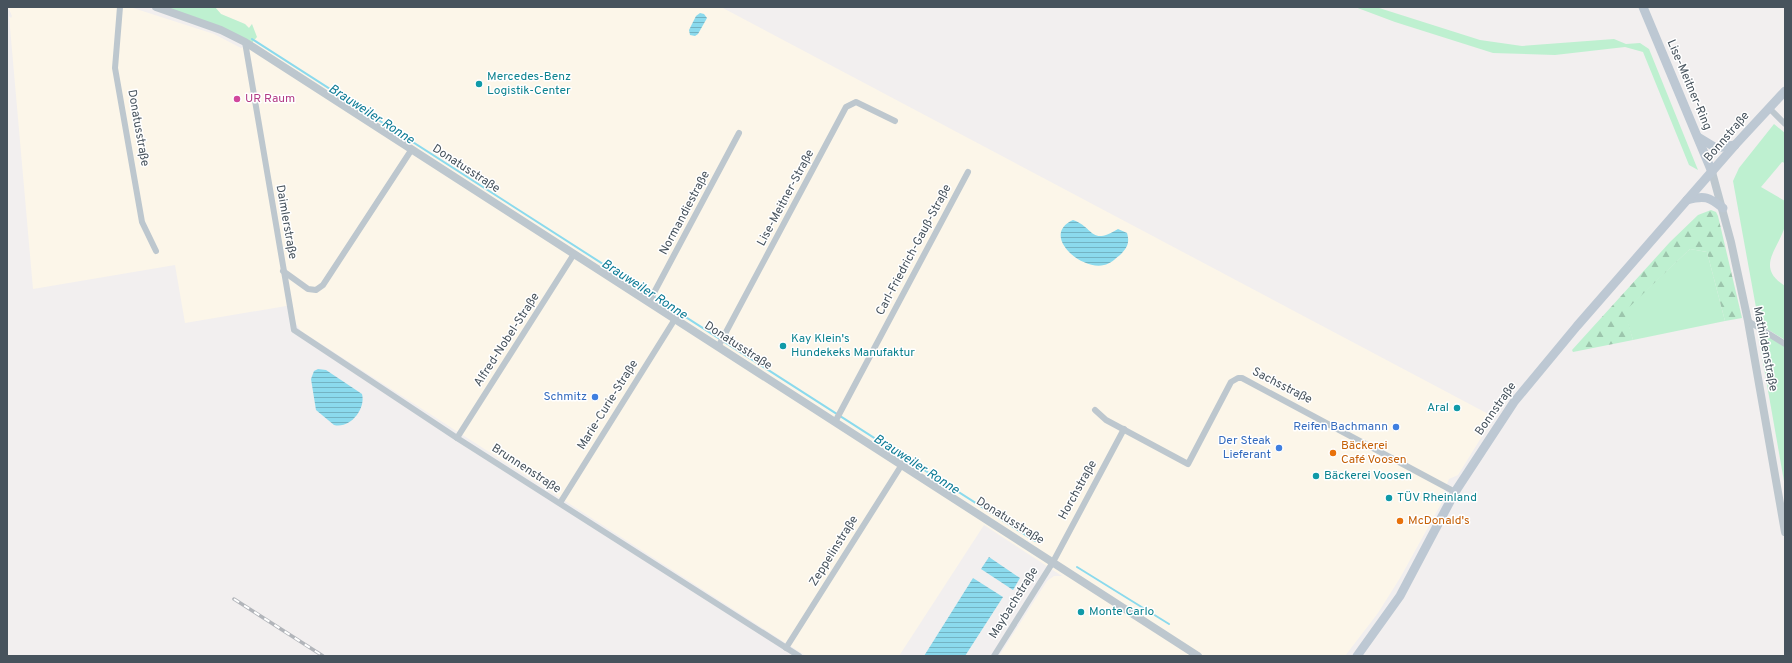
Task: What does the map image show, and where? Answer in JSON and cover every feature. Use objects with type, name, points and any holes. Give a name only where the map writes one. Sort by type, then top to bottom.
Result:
[{"type":"main road","name":"Lise-Meitner-Ring","points":[[1643,7],[1712,172]]},
{"type":"main road","name":"Bonnstraße","points":[[1357,656],[1400,596],[1455,492],[1504,417],[1543,366],[1735,145],[1772,111],[1785,91]]},
{"type":"main road","points":[[1698,137],[1716,148],[1735,145]]},
{"type":"main road","points":[[1687,200],[1700,197],[1707,198],[1723,208]]},
{"type":"street","name":"Donatusstraße","points":[[120,7],[115,68],[142,222],[156,251]]},
{"type":"street","name":"Donatusstraße","points":[[156,7],[221,30],[245,42],[574,254],[650,301],[675,319],[836,421],[901,466],[1198,656]]},
{"type":"street","name":"Daimlerstraße","points":[[245,42],[283,271],[308,289],[316,290],[323,285],[412,149]]},
{"type":"street","name":"Lise-Meitner-Straße","points":[[719,346],[846,107],[856,102],[895,122]]},
{"type":"street","points":[[1772,111],[1785,124]]},
{"type":"street","name":"Normandiestraße","points":[[650,301],[739,133]]},
{"type":"street","name":"Carl-Friedrich-Gauß-Straße","points":[[836,421],[968,172]]},
{"type":"street","name":"Mathildenstraße","points":[[1712,172],[1723,208],[1748,321],[1783,511],[1785,532]]},
{"type":"street","name":"Alfred-Nobel-Straße","points":[[457,438],[574,254]]},
{"type":"street","name":"Brunnenstraße","points":[[283,271],[294,330],[457,438],[800,656]]},
{"type":"street","name":"Marie-Curie-Straße","points":[[560,503],[675,319]]},
{"type":"street","points":[[1748,321],[1785,344]]},
{"type":"street","name":"Sachsstraße","points":[[1095,410],[1106,420],[1188,464],[1231,382],[1238,378],[1242,378],[1455,492]]},
{"type":"street","name":"Horchstraße","points":[[1053,562],[1124,430]]},
{"type":"street","name":"Zeppelinstraße","points":[[786,648],[901,466]]},
{"type":"street","name":"Maybachstraße","points":[[994,656],[1053,562]]},
{"type":"shaded area","points":[[8,7],[130,7],[214,34],[241,48],[252,43],[252,24],[249,28],[245,24],[221,14],[215,7],[721,7],[1494,417],[1458,475],[1449,479],[1441,504],[1400,578],[1378,613],[1345,656],[999,656],[1047,581],[1054,576],[1062,576],[984,525],[899,656],[806,656],[301,331],[296,324],[292,305],[185,323],[175,265],[33,289],[9,16],[11,18],[12,16]]},
{"type":"green space","points":[[166,7],[215,7],[221,14],[245,24],[249,28],[252,24],[257,37],[252,43]]},
{"type":"green space","points":[[1355,7],[1376,7],[1480,40],[1522,46],[1614,39],[1626,44],[1640,43],[1649,49],[1698,170],[1689,165],[1643,52],[1625,47],[1555,55],[1493,53],[1395,22]]},
{"type":"green space","points":[[1774,124],[1785,133],[1785,163],[1782,162],[1761,187],[1785,201],[1785,226],[1771,258],[1770,265],[1771,272],[1776,279],[1785,286],[1785,340],[1759,324],[1733,181],[1739,168]]},
{"type":"green space","points":[[1711,210],[1716,212],[1718,216],[1742,318],[1725,321],[1707,252],[1690,249],[1625,311],[1633,340],[1573,352],[1572,350],[1670,242],[1698,215]]},
{"type":"green space","points":[[1690,249],[1707,252],[1725,321],[1633,340],[1624,311]]},
{"type":"green space","points":[[1757,328],[1785,346],[1785,487]]},
{"type":"water","points":[[700,13],[704,14],[707,18],[698,34],[695,36],[690,35],[689,30],[696,16]]},
{"type":"water","points":[[1073,220],[1080,223],[1097,236],[1109,234],[1118,229],[1127,233],[1128,243],[1126,248],[1120,255],[1104,265],[1085,263],[1075,257],[1062,242],[1061,234],[1064,226]]},
{"type":"water","points":[[318,369],[326,370],[362,394],[362,406],[356,417],[346,424],[334,425],[316,410],[311,379],[314,371]]},
{"type":"water","points":[[989,557],[1020,578],[1013,590],[981,569]]},
{"type":"water","points":[[973,578],[1003,597],[965,656],[924,656]]},
{"type":"waterway","name":"Brauweiler Ronne","points":[[252,39],[1035,541]]},
{"type":"waterway","name":"Brauweiler Ronne","points":[[1077,567],[1169,624]]},
{"type":"railway","points":[[234,599],[323,656]]},
{"type":"place","name":"Mercedes-Benz Logistik-Center","points":[[479,84]]},
{"type":"place","name":"UR Raum","points":[[237,99]]},
{"type":"place","name":"Kay Klein's Hundekeks Manufaktur","points":[[783,346]]},
{"type":"place","name":"Schmitz","points":[[595,397]]},
{"type":"place","name":"Aral","points":[[1457,408]]},
{"type":"place","name":"Reifen Bachmann","points":[[1396,427]]},
{"type":"place","name":"Der Steak Lieferant","points":[[1279,448]]},
{"type":"place","name":"Bäckerei Café Voosen","points":[[1333,453]]},
{"type":"place","name":"Bäckerei Voosen","points":[[1316,476]]},
{"type":"place","name":"TÜV Rheinland","points":[[1389,498]]},
{"type":"place","name":"McDonald's","points":[[1400,521]]},
{"type":"place","name":"Monte Carlo","points":[[1081,612]]}]
